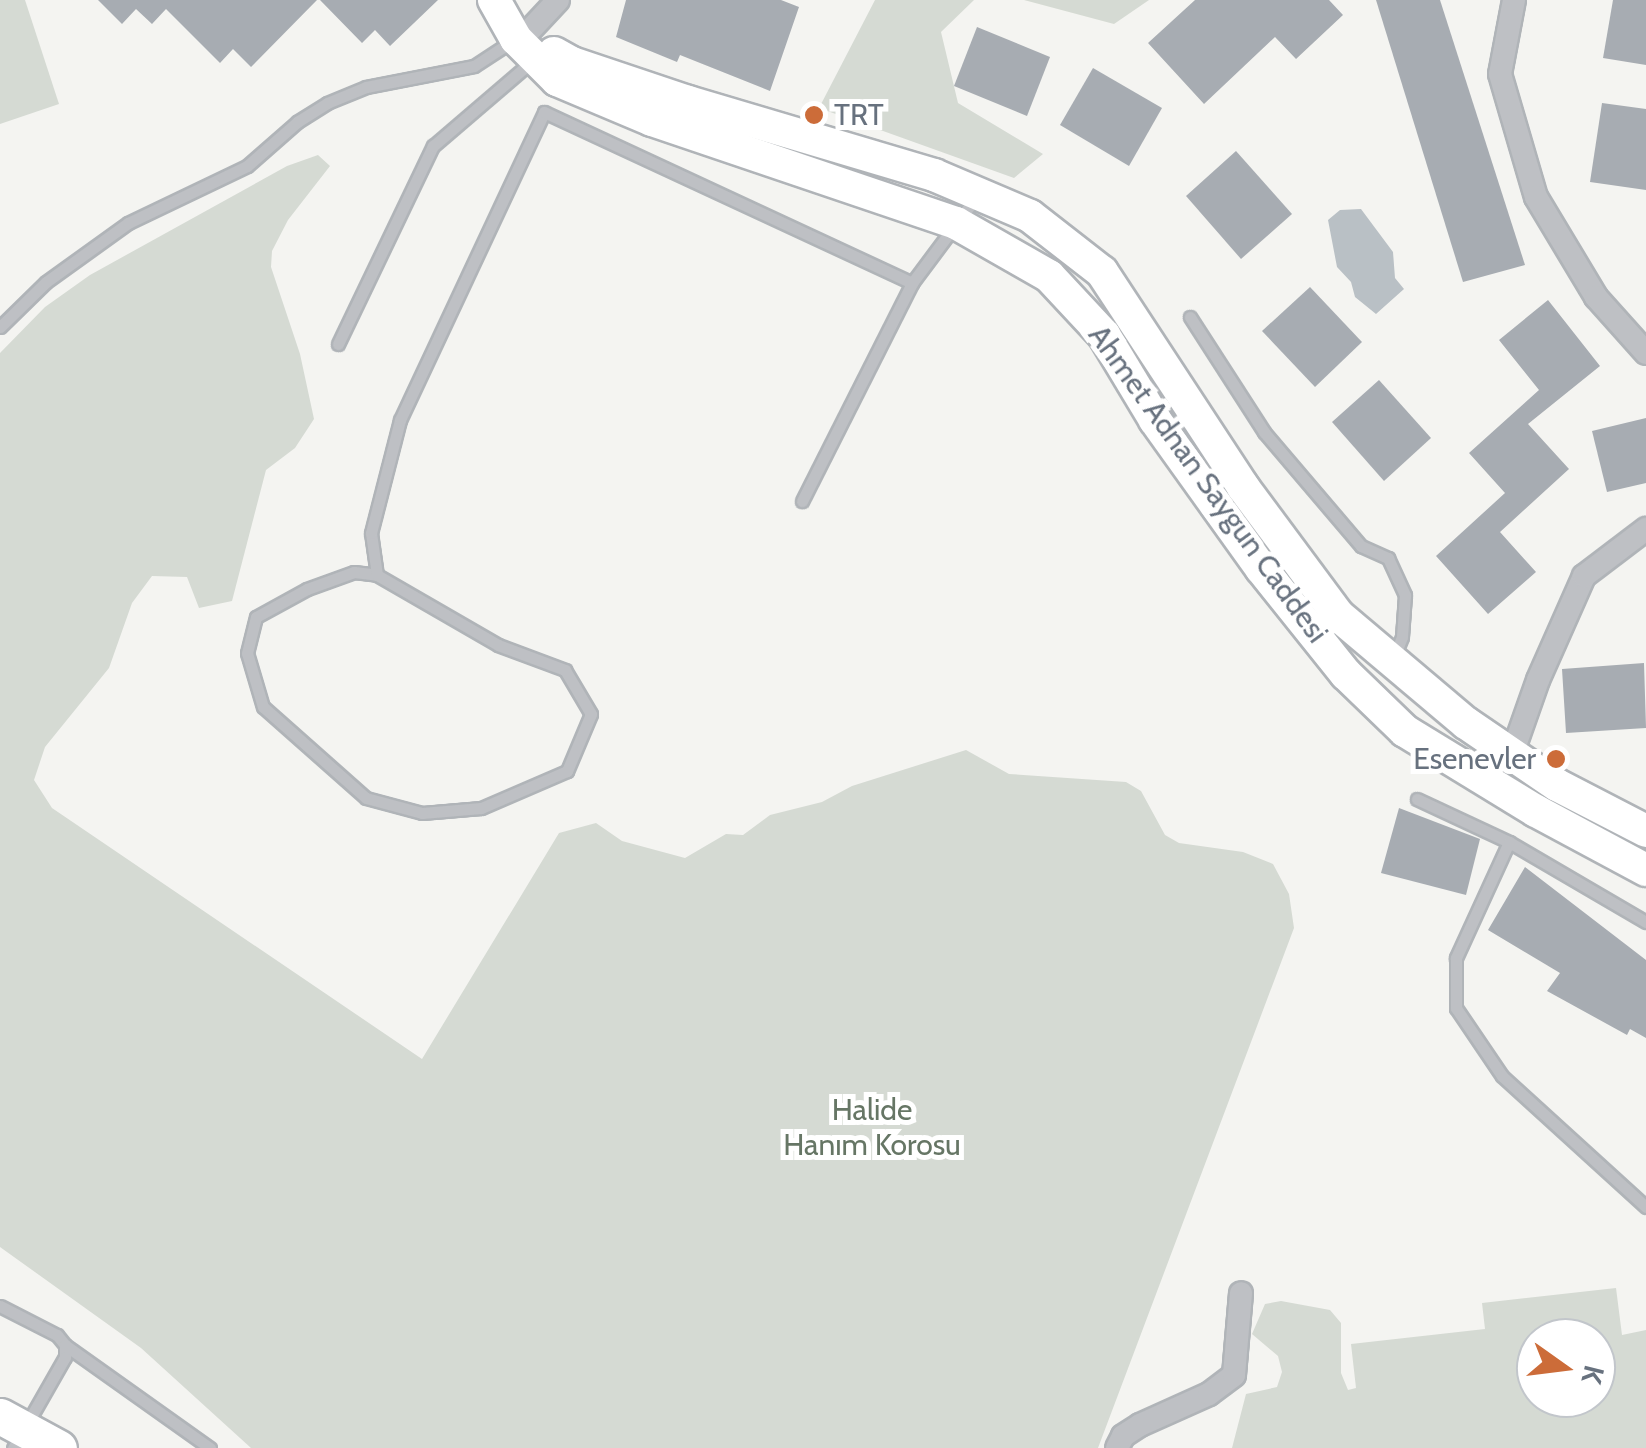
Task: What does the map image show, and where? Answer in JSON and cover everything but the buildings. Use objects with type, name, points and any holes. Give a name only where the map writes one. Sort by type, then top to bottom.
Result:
[{"type":"main road","name":"Ahmet Adnan Saygun Caddesi","points":[[494,0],[525,31],[572,63],[934,174],[1030,216],[1102,272],[1244,486],[1338,615],[1512,754],[1588,804],[1646,831]]},
{"type":"main road","name":"Ahmet Adnan Saygun Caddesi","points":[[525,31],[557,80],[652,120],[956,223],[1049,276],[1104,335],[1156,420],[1261,568],[1346,674],[1405,731],[1536,811],[1646,870]]},
{"type":"main road","points":[[12,1431],[60,1448]]},
{"type":"street","points":[[525,31],[558,0]]},
{"type":"street","points":[[1514,0],[1500,74],[1536,196],[1596,297],[1646,353]]},
{"type":"street","points":[[1512,754],[1538,680],[1584,576],[1646,529]]},
{"type":"street","points":[[1118,1448],[1123,1436],[1140,1424],[1209,1394],[1234,1375],[1241,1336],[1240,1293]]},
{"type":"lane","points":[[0,327],[46,282],[128,223],[247,166],[296,122],[328,103],[366,87],[474,66],[525,31]]},
{"type":"lane","points":[[338,344],[433,146],[525,31]]},
{"type":"lane","points":[[378,575],[372,532],[400,420],[544,112],[912,284]]},
{"type":"lane","points":[[802,500],[912,284],[979,193]]},
{"type":"lane","points":[[1190,317],[1264,432],[1361,546],[1388,558],[1406,595],[1402,637],[1393,661]]},
{"type":"lane","points":[[354,572],[378,575],[498,645],[565,670],[592,714],[567,771],[481,808],[422,813],[366,798],[263,707],[246,653],[256,617],[307,589],[354,572]]},
{"type":"lane","points":[[1416,799],[1509,842],[1646,922]]},
{"type":"lane","points":[[1509,842],[1456,958],[1456,1008],[1502,1076],[1646,1207]]},
{"type":"lane","points":[[0,1306],[57,1336],[210,1448]]},
{"type":"lane","points":[[12,1431],[65,1357],[65,1345]]},
{"type":"green space","points":[[0,0],[25,0],[59,104],[0,124]]},
{"type":"green space","points":[[875,0],[974,0],[941,32],[958,103],[1043,154],[1014,178],[819,108]]},
{"type":"green space","points":[[1024,0],[1149,0],[1114,24]]},
{"type":"green space","name":"Halide Hanım Korosu","points":[[318,155],[330,166],[288,220],[272,251],[271,267],[300,354],[314,419],[295,448],[266,470],[232,601],[199,608],[187,577],[152,576],[132,603],[109,668],[45,747],[34,780],[52,808],[422,1059],[559,833],[596,823],[622,841],[685,858],[726,834],[743,835],[770,815],[822,802],[852,786],[966,750],[1009,774],[1126,782],[1141,791],[1165,835],[1179,843],[1243,852],[1273,864],[1289,894],[1294,928],[1098,1448],[251,1448],[141,1348],[0,1247],[0,353],[45,307],[90,275],[287,166]]},
{"type":"green space","points":[[1616,1288],[1622,1335],[1646,1330],[1646,1448],[1232,1448],[1246,1394],[1277,1387],[1282,1372],[1278,1356],[1252,1334],[1265,1304],[1281,1301],[1330,1310],[1341,1323],[1341,1373],[1348,1390],[1356,1388],[1351,1344],[1485,1329],[1482,1303]]},
{"type":"shaded area","points":[[1361,209],[1393,252],[1395,278],[1404,289],[1376,314],[1355,297],[1351,282],[1337,267],[1328,220],[1340,210]]},
{"type":"place","name":"TRT","points":[[814,115]]},
{"type":"place","name":"Esenevler","points":[[1556,759]]}]
